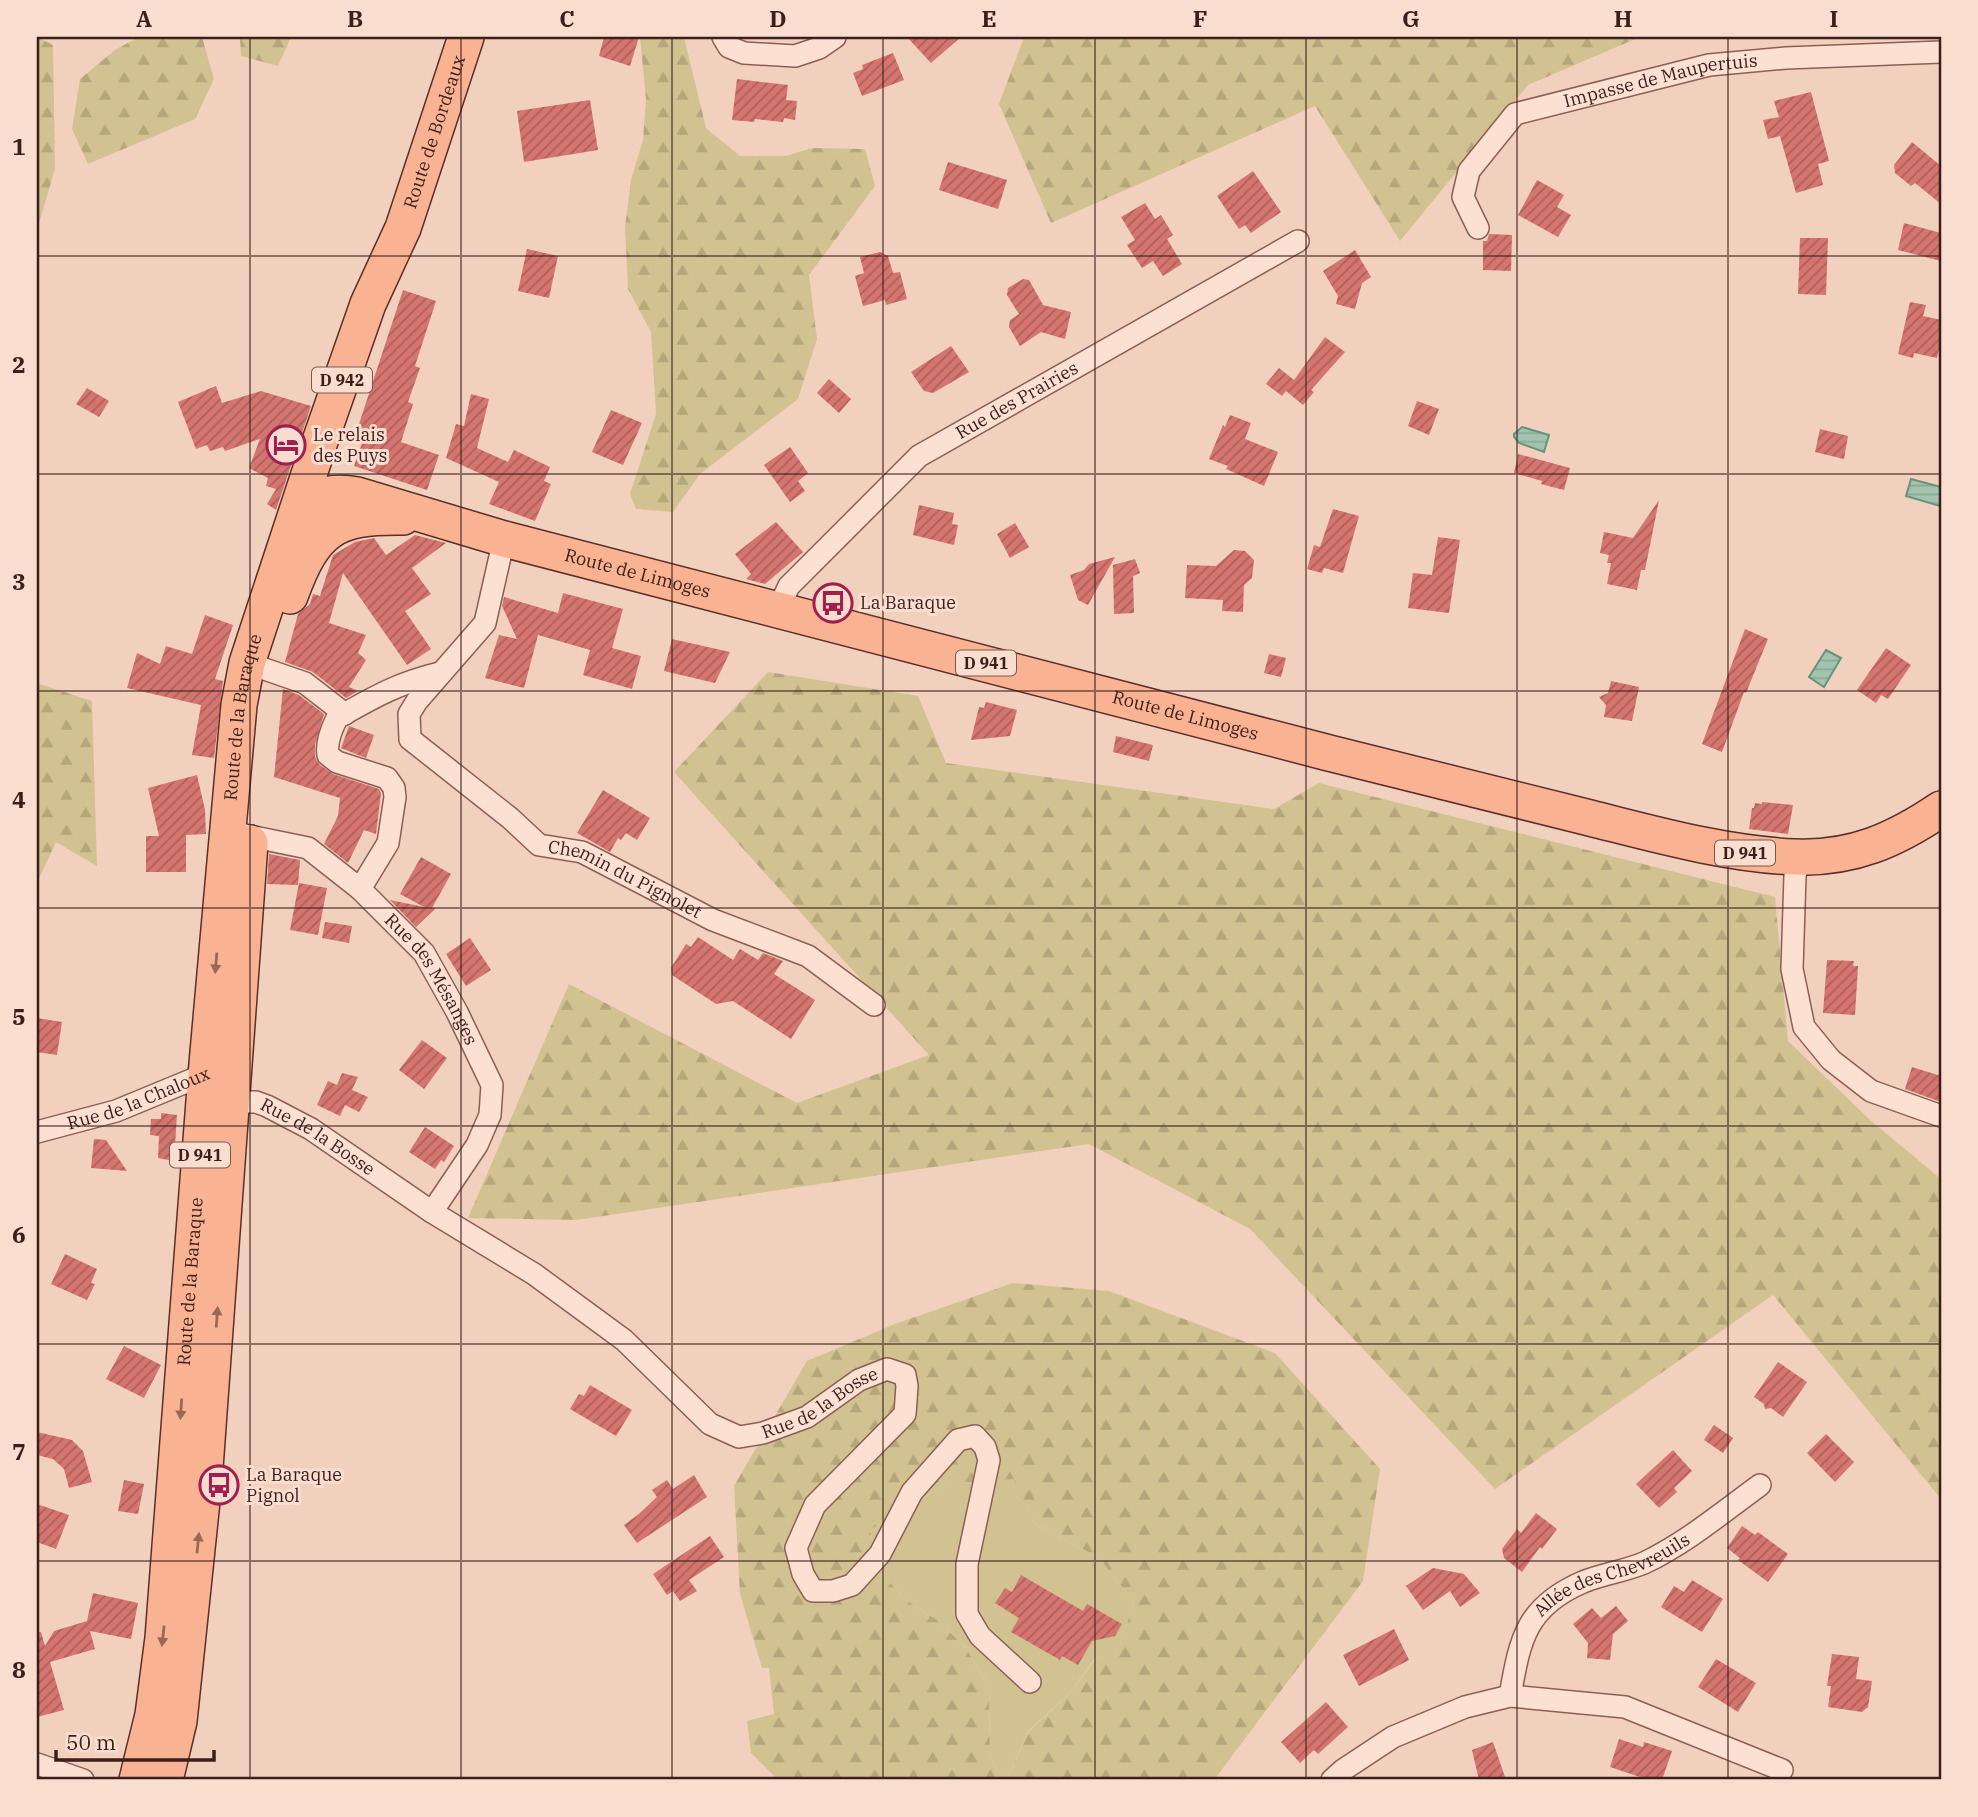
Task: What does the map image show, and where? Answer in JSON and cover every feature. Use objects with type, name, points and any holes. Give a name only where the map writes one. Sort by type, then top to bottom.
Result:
[{"type":"main road","name":"Route de Bordeaux","points":[[290,536],[318,444],[368,304],[402,228],[466,37]]},
{"type":"main road","name":"Route de Bordeaux","points":[[335,451],[385,310],[402,228]]},
{"type":"main road","points":[[335,451],[338,479],[354,508],[332,513],[318,497],[320,474],[402,228]]},
{"type":"main road","name":"D 942","points":[[318,497],[335,451]]},
{"type":"main road","name":"D 941","points":[[290,536],[303,510],[318,497]]},
{"type":"main road","name":"Route de la Baraque","points":[[165,1780],[179,1721],[204,1482],[243,947],[233,914],[239,834],[239,705],[257,666],[290,564],[318,497]]},
{"type":"main road","name":"D 941","points":[[257,666],[307,557],[325,533],[354,508]]},
{"type":"main road","name":"Route de Limoges","points":[[354,508],[370,517],[429,518],[1465,788],[1699,846],[1757,855],[1830,856],[1877,846],[1941,809]]},
{"type":"main road","name":"Route de la Baraque","points":[[257,666],[290,536]]},
{"type":"main road","name":"Route de la Baraque","points":[[137,1780],[153,1715],[163,1638],[206,1075],[239,834]]},
{"type":"street","points":[[723,37],[729,47],[744,53],[795,56],[819,48],[835,37]]},
{"type":"street","name":"Impasse de Maupertuis","points":[[1478,228],[1463,197],[1469,171],[1515,114],[1709,65],[1786,58],[1941,52]]},
{"type":"street","name":"Rue des Prairies","points":[[778,609],[789,586],[919,456],[1297,242]]},
{"type":"street","name":"Chemin du Pignolet","points":[[505,539],[485,623],[417,701],[409,714],[410,739],[510,818],[539,845],[582,852],[713,920],[808,956],[874,1005]]},
{"type":"street","points":[[257,666],[305,683],[345,714]]},
{"type":"street","points":[[360,888],[388,843],[394,788],[387,778],[337,762],[328,755],[335,723],[367,699],[413,680],[440,673]]},
{"type":"street","name":"Rue des Mésanges","points":[[239,834],[308,848],[360,888],[424,953],[457,1012],[492,1085],[490,1115],[477,1145],[432,1212]]},
{"type":"street","points":[[1799,857],[1795,876],[1792,969],[1804,1027],[1831,1060],[1871,1091],[1941,1116]]},
{"type":"street","name":"Rue de la Chaloux","points":[[37,1132],[116,1111],[206,1075],[235,1056]]},
{"type":"street","name":"Rue de la Bosse","points":[[231,1102],[256,1102],[311,1129],[432,1212],[534,1274],[624,1340],[710,1424],[739,1437],[763,1433],[807,1417],[859,1380],[887,1369],[905,1375],[905,1414],[815,1505],[796,1548],[803,1574],[813,1591],[833,1591],[852,1585],[880,1554],[912,1492],[958,1440],[975,1436],[985,1447],[989,1460],[967,1563],[967,1614],[980,1636],[1030,1682]]},
{"type":"street","name":"Allée des Chevreuils","points":[[1510,1696],[1518,1647],[1529,1623],[1555,1597],[1584,1582],[1642,1563],[1674,1547],[1760,1485]]},
{"type":"street","points":[[1332,1780],[1393,1737],[1465,1707],[1510,1696],[1625,1707],[1782,1770]]},
{"type":"street","points":[[37,1764],[83,1780]]},
{"type":"green space","points":[[37,37],[53,45],[55,169],[37,230]]},
{"type":"green space","points":[[139,37],[202,37],[214,79],[195,119],[88,164],[72,129],[80,79],[115,50]]},
{"type":"green space","points":[[240,37],[291,37],[278,66],[241,56]]},
{"type":"green space","points":[[640,37],[684,37],[706,128],[740,156],[786,156],[812,148],[865,149],[875,186],[809,275],[817,339],[798,399],[700,474],[673,512],[636,509],[630,494],[656,414],[651,332],[628,289],[625,227],[631,180],[643,140],[646,99]]},
{"type":"green space","points":[[1024,37],[1640,37],[1528,85],[1400,241],[1315,106],[1051,223],[999,104]]},
{"type":"green space","points":[[768,672],[918,696],[946,763],[1274,809],[1319,783],[1775,897],[1788,1041],[1870,1120],[1941,1179],[1941,1499],[1773,1295],[1495,1489],[1250,1229],[1089,1144],[576,1220],[468,1218],[569,984],[797,1103],[929,1055],[674,772]]},
{"type":"green space","points":[[37,683],[92,701],[97,866],[56,842],[37,883]]},
{"type":"green space","points":[[1013,1283],[1109,1291],[1275,1353],[1380,1469],[1363,1581],[1214,1780],[1007,1780],[1028,1732],[1070,1693],[1096,1658],[1116,1656],[1134,1602],[1098,1557],[1035,1524],[1014,1479],[944,1484],[870,1530],[879,1571],[906,1600],[937,1620],[966,1648],[989,1687],[990,1757],[1003,1780],[778,1780],[751,1753],[747,1721],[774,1714],[769,1668],[762,1668],[740,1594],[734,1486],[807,1361],[895,1324]]},
{"type":"green space","points":[[1015,1479],[1035,1524],[1098,1557],[1134,1602],[1116,1657],[1095,1658],[1070,1693],[1028,1731],[1007,1780],[1003,1780],[990,1757],[989,1687],[966,1648],[937,1620],[906,1600],[879,1571],[870,1530],[944,1484]]},
{"type":"shaded area","points":[[1522,427],[1549,435],[1544,452],[1519,443],[1514,434]]},
{"type":"shaded area","points":[[1911,479],[1941,487],[1940,506],[1906,496]]},
{"type":"shaded area","points":[[1826,650],[1841,658],[1824,687],[1809,677]]},
{"type":"building","points":[[604,37],[639,37],[630,66],[599,56]]},
{"type":"building","points":[[907,37],[961,37],[931,63]]},
{"type":"building","points":[[893,53],[904,80],[862,96],[853,73],[863,69],[862,65]]},
{"type":"building","points":[[737,79],[788,85],[786,100],[797,101],[795,120],[732,120]]},
{"type":"building","points":[[1811,92],[1829,161],[1818,164],[1823,185],[1796,193],[1780,136],[1768,139],[1763,120],[1779,117],[1774,101]]},
{"type":"building","points":[[590,100],[598,150],[524,162],[517,111]]},
{"type":"building","points":[[1912,142],[1941,166],[1941,204],[1915,183],[1911,186],[1895,173],[1894,165]]},
{"type":"building","points":[[948,162],[1007,180],[998,209],[939,190]]},
{"type":"building","points":[[1253,171],[1281,212],[1251,233],[1245,225],[1239,229],[1217,196]]},
{"type":"building","points":[[1537,180],[1564,195],[1557,207],[1571,215],[1558,237],[1518,215]]},
{"type":"building","points":[[1145,203],[1155,219],[1161,215],[1173,235],[1167,239],[1182,264],[1163,276],[1153,261],[1142,268],[1127,245],[1135,240],[1121,217]]},
{"type":"building","points":[[1904,223],[1941,233],[1941,261],[1898,250]]},
{"type":"building","points":[[1489,234],[1512,235],[1511,271],[1483,270],[1483,241],[1487,241]]},
{"type":"building","points":[[1800,238],[1828,238],[1826,295],[1798,294]]},
{"type":"building","points":[[527,249],[558,256],[549,298],[518,291]]},
{"type":"building","points":[[1355,250],[1371,277],[1362,283],[1355,309],[1336,304],[1338,296],[1323,271]]},
{"type":"building","points":[[880,252],[888,256],[893,273],[900,272],[907,299],[886,305],[885,300],[863,306],[855,276],[864,273],[860,257]]},
{"type":"building","points":[[1023,279],[1029,280],[1043,305],[1071,312],[1065,339],[1041,332],[1020,346],[1009,327],[1010,320],[1019,314],[1007,295],[1008,288]]},
{"type":"building","points":[[403,290],[436,301],[415,366],[420,368],[408,402],[413,404],[401,442],[439,455],[427,490],[354,466],[366,432],[357,430]]},
{"type":"building","points":[[1910,302],[1926,305],[1923,316],[1941,320],[1937,358],[1914,353],[1913,358],[1898,354]]},
{"type":"building","points":[[1325,337],[1345,352],[1311,390],[1314,392],[1303,405],[1286,391],[1282,396],[1266,384],[1279,368],[1294,380]]},
{"type":"building","points":[[951,346],[969,372],[933,393],[924,391],[911,372]]},
{"type":"building","points":[[829,379],[851,399],[839,413],[817,393]]},
{"type":"building","points":[[216,386],[222,403],[261,391],[311,406],[276,510],[267,504],[276,489],[266,486],[268,478],[249,468],[260,439],[225,451],[223,447],[210,451],[207,445],[196,449],[178,402]]},
{"type":"building","points":[[87,388],[109,401],[99,417],[76,404]]},
{"type":"building","points":[[471,394],[489,399],[477,448],[508,462],[514,450],[550,467],[544,481],[551,484],[535,521],[489,504],[499,482],[446,458],[456,424],[464,426]]},
{"type":"building","points":[[1417,401],[1439,409],[1429,435],[1408,426]]},
{"type":"building","points":[[611,410],[642,423],[623,465],[592,452]]},
{"type":"building","points":[[1230,415],[1251,423],[1245,439],[1278,452],[1264,486],[1209,459]]},
{"type":"building","points":[[1820,429],[1848,436],[1844,459],[1815,452]]},
{"type":"building","points":[[790,447],[808,473],[798,481],[805,491],[790,502],[764,465]]},
{"type":"building","points":[[1518,454],[1570,468],[1564,490],[1514,473]]},
{"type":"building","points":[[1659,500],[1645,570],[1641,570],[1637,590],[1607,584],[1611,563],[1607,563],[1609,555],[1600,553],[1604,532],[1633,538]]},
{"type":"building","points":[[919,505],[954,513],[952,524],[958,525],[954,545],[913,535]]},
{"type":"building","points":[[1333,509],[1359,516],[1343,573],[1324,568],[1322,573],[1307,569],[1314,545],[1320,547]]},
{"type":"building","points":[[776,522],[803,552],[765,584],[746,579],[751,574],[735,554]]},
{"type":"building","points":[[1015,523],[1029,547],[1010,558],[997,534]]},
{"type":"building","points":[[415,535],[446,543],[412,568],[431,594],[405,611],[431,649],[407,665],[343,573],[329,623],[366,635],[358,653],[366,660],[349,687],[358,691],[346,698],[313,672],[285,662],[298,614],[310,604],[313,594],[320,596],[333,555],[355,542],[374,538],[386,555]]},
{"type":"building","points":[[1438,537],[1460,540],[1449,613],[1408,608],[1413,573],[1432,575]]},
{"type":"building","points":[[1234,550],[1245,551],[1254,560],[1252,578],[1244,585],[1243,612],[1222,611],[1223,600],[1185,598],[1187,565],[1216,566]]},
{"type":"building","points":[[1115,557],[1088,605],[1078,600],[1070,575],[1084,570],[1089,564]]},
{"type":"building","points":[[1135,559],[1140,573],[1133,576],[1134,613],[1114,614],[1113,565]]},
{"type":"building","points":[[563,593],[623,609],[612,648],[641,656],[632,689],[583,675],[590,650],[538,635],[524,688],[485,678],[499,635],[517,639],[502,606],[504,597],[558,613]]},
{"type":"building","points":[[205,615],[233,625],[215,679],[223,681],[214,758],[192,755],[201,705],[127,688],[137,653],[160,664],[166,646],[192,654]]},
{"type":"building","points":[[1745,629],[1768,639],[1746,693],[1744,692],[1722,752],[1702,744]]},
{"type":"building","points":[[672,639],[730,652],[715,683],[664,671]]},
{"type":"building","points":[[1886,648],[1911,665],[1888,699],[1881,695],[1876,703],[1857,690]]},
{"type":"building","points":[[1269,654],[1286,658],[1281,677],[1264,673]]},
{"type":"building","points":[[1611,681],[1639,687],[1632,721],[1604,717],[1606,705],[1599,697],[1608,693]]},
{"type":"building","points":[[283,689],[299,695],[324,714],[315,745],[315,757],[320,765],[333,774],[379,789],[381,793],[376,834],[364,830],[348,863],[324,844],[338,816],[340,798],[274,777]]},
{"type":"building","points":[[986,702],[1017,710],[1010,736],[971,740],[979,707],[984,708]]},
{"type":"building","points":[[349,726],[374,735],[366,758],[341,748]]},
{"type":"building","points":[[1116,736],[1153,745],[1149,761],[1113,752]]},
{"type":"building","points":[[197,775],[205,810],[206,834],[186,835],[186,872],[146,872],[146,836],[159,836],[148,788]]},
{"type":"building","points":[[603,790],[650,818],[637,840],[626,833],[621,840],[618,838],[610,852],[577,833]]},
{"type":"building","points":[[1755,803],[1793,805],[1788,834],[1749,829],[1752,808]]},
{"type":"building","points":[[269,854],[300,860],[298,885],[267,884]]},
{"type":"building","points":[[421,857],[451,874],[432,908],[435,909],[416,927],[390,900],[424,907],[400,894]]},
{"type":"building","points":[[299,883],[327,888],[318,935],[290,930]]},
{"type":"building","points":[[325,922],[352,926],[349,943],[322,938]]},
{"type":"building","points":[[698,937],[733,960],[740,949],[758,960],[763,953],[783,961],[774,974],[815,1000],[791,1039],[733,1001],[716,1004],[672,975],[671,968],[686,944],[691,947]]},
{"type":"building","points":[[470,938],[491,970],[466,986],[446,954]]},
{"type":"building","points":[[1827,960],[1854,961],[1853,966],[1858,966],[1855,1015],[1823,1013]]},
{"type":"building","points":[[37,1018],[62,1022],[57,1055],[37,1052]]},
{"type":"building","points":[[422,1040],[447,1058],[424,1089],[399,1070]]},
{"type":"building","points":[[1912,1067],[1941,1076],[1941,1102],[1905,1089]]},
{"type":"building","points":[[342,1073],[358,1077],[352,1090],[368,1097],[359,1112],[345,1105],[340,1116],[317,1105],[328,1081],[337,1085]]},
{"type":"building","points":[[161,1113],[177,1115],[174,1161],[158,1158],[159,1136],[150,1135],[151,1119],[161,1119]]},
{"type":"building","points":[[425,1127],[454,1146],[444,1162],[441,1160],[435,1169],[409,1152]]},
{"type":"building","points":[[94,1139],[106,1140],[127,1171],[91,1168]]},
{"type":"building","points":[[65,1254],[97,1269],[91,1283],[95,1284],[87,1300],[51,1284]]},
{"type":"building","points":[[124,1346],[161,1365],[144,1398],[106,1379]]},
{"type":"building","points":[[1778,1362],[1807,1382],[1783,1417],[1771,1408],[1765,1409],[1764,1404],[1754,1397]]},
{"type":"building","points":[[590,1385],[632,1410],[616,1436],[570,1409],[579,1394],[584,1396]]},
{"type":"building","points":[[1714,1425],[1733,1438],[1723,1453],[1704,1440]]},
{"type":"building","points":[[37,1432],[72,1440],[83,1451],[92,1482],[69,1488],[64,1469],[53,1459],[37,1455]]},
{"type":"building","points":[[1826,1434],[1854,1462],[1835,1482],[1807,1453]]},
{"type":"building","points":[[1673,1450],[1692,1471],[1674,1488],[1677,1492],[1659,1508],[1636,1484]]},
{"type":"building","points":[[694,1475],[707,1497],[637,1543],[624,1525],[657,1497],[652,1490],[667,1480],[673,1489]]},
{"type":"building","points":[[124,1480],[144,1484],[138,1514],[118,1511]]},
{"type":"building","points":[[37,1504],[69,1515],[56,1549],[37,1542]]},
{"type":"building","points":[[1536,1513],[1557,1529],[1522,1572],[1504,1558],[1502,1549],[1517,1529],[1521,1533]]},
{"type":"building","points":[[1742,1526],[1755,1535],[1758,1532],[1788,1554],[1768,1582],[1738,1560],[1740,1558],[1727,1548]]},
{"type":"building","points":[[710,1536],[724,1557],[689,1580],[697,1591],[680,1601],[673,1591],[667,1595],[653,1574]]},
{"type":"building","points":[[1433,1568],[1464,1574],[1480,1593],[1460,1607],[1450,1591],[1423,1610],[1406,1586]]},
{"type":"building","points":[[1021,1575],[1083,1611],[1087,1604],[1122,1624],[1115,1636],[1092,1641],[1078,1665],[1062,1656],[1060,1660],[1011,1632],[1019,1618],[995,1603],[1005,1588],[1012,1592]]},
{"type":"building","points":[[1692,1580],[1723,1599],[1702,1632],[1661,1607],[1674,1586],[1684,1592]]},
{"type":"building","points":[[93,1593],[138,1603],[131,1639],[90,1631],[95,1649],[50,1662],[64,1710],[37,1717],[37,1632],[41,1632],[45,1646],[54,1631],[87,1621]]},
{"type":"building","points":[[1616,1606],[1628,1621],[1613,1634],[1610,1660],[1587,1658],[1588,1643],[1573,1624],[1592,1608],[1601,1618]]},
{"type":"building","points":[[1394,1629],[1409,1660],[1359,1686],[1343,1655]]},
{"type":"building","points":[[1832,1654],[1859,1657],[1856,1679],[1872,1681],[1868,1707],[1862,1712],[1828,1707],[1831,1686],[1827,1686]]},
{"type":"building","points":[[1716,1659],[1756,1683],[1738,1712],[1698,1687]]},
{"type":"building","points":[[1326,1702],[1348,1727],[1318,1754],[1314,1750],[1300,1763],[1281,1742]]},
{"type":"building","points":[[1619,1739],[1643,1747],[1644,1742],[1672,1751],[1662,1780],[1649,1780],[1610,1767]]},
{"type":"building","points":[[1493,1742],[1506,1780],[1479,1780],[1472,1750]]},
{"type":"place","name":"Le relais des Puys","points":[[286,445]]},
{"type":"place","name":"La Baraque","points":[[833,603]]},
{"type":"place","name":"La Baraque Pignol","points":[[219,1485]]}]
